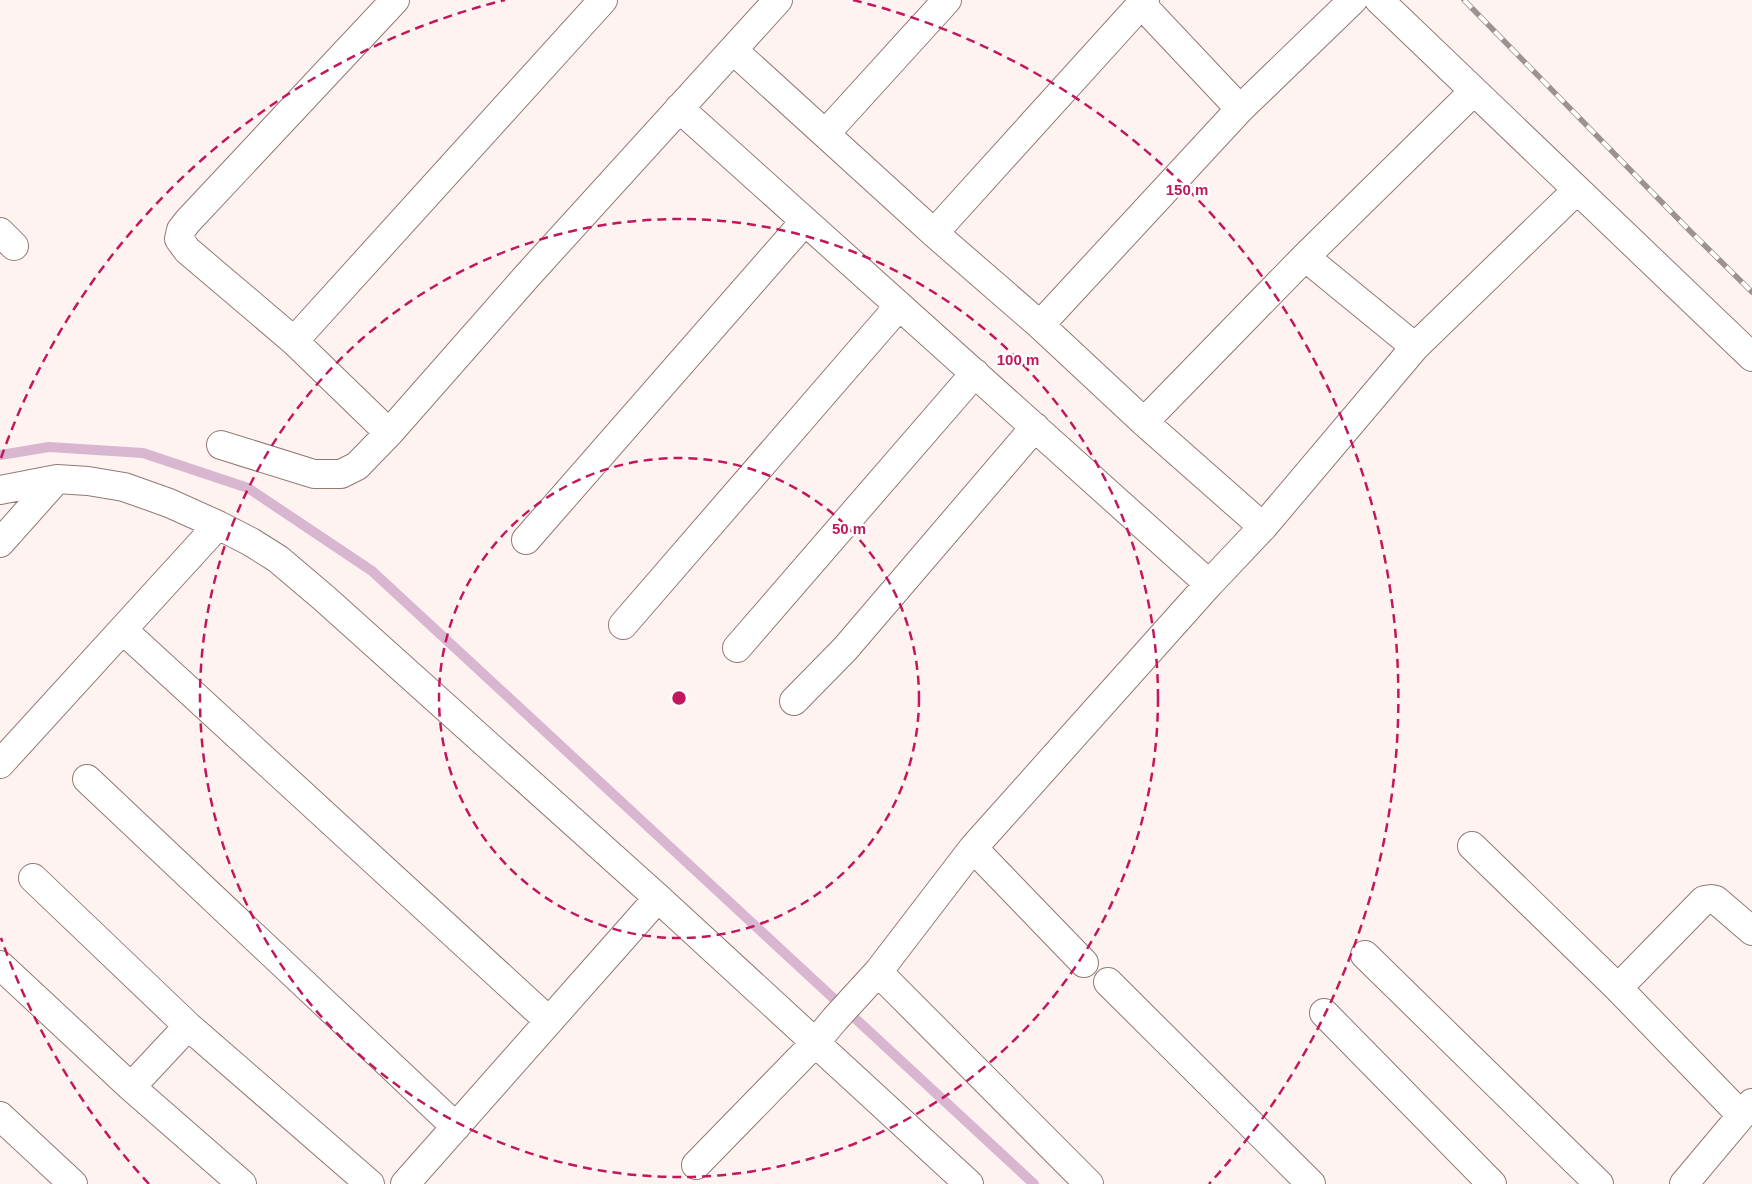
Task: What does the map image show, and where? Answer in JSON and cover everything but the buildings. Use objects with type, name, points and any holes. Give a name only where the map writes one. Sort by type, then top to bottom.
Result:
[{"type":"street","points":[[389,433],[294,340],[187,250],[179,239],[181,230],[395,0]]},
{"type":"street","points":[[294,340],[603,0]]},
{"type":"street","points":[[221,444],[314,474],[341,474],[357,466],[389,433],[528,275],[778,0]]},
{"type":"street","points":[[826,133],[947,0]]},
{"type":"street","points":[[1040,325],[1240,109],[1353,0]]},
{"type":"street","points":[[1380,0],[1752,357]]},
{"type":"street","points":[[934,233],[1143,2],[1240,109]]},
{"type":"street","points":[[733,50],[934,233],[1040,325],[1144,422],[1263,527]]},
{"type":"street","points":[[1144,422],[1305,256],[1474,91]]},
{"type":"street","points":[[679,108],[1209,584]]},
{"type":"street","points":[[696,1165],[815,1044],[878,972],[973,848],[1209,584],[1263,527],[1415,347],[1577,190]]},
{"type":"street","points":[[526,540],[805,221]]},
{"type":"street","points":[[1305,256],[1415,347]]},
{"type":"street","points":[[623,625],[899,306]]},
{"type":"street","points":[[737,648],[974,373]]},
{"type":"street","points":[[794,702],[845,649],[1035,427]]},
{"type":"street","points":[[0,490],[57,479],[88,481],[124,487],[169,503],[218,525],[278,559],[324,598],[658,898],[969,1184]]},
{"type":"street","points":[[0,543],[57,479]]},
{"type":"street","points":[[0,764],[218,525]]},
{"type":"street","points":[[123,630],[549,1021]]},
{"type":"street","points":[[88,779],[456,1127]]},
{"type":"street","points":[[1472,846],[1746,1109],[1684,1184]]},
{"type":"street","points":[[973,848],[1084,963]]},
{"type":"street","points":[[33,878],[188,1026],[370,1184]]},
{"type":"street","points":[[405,1184],[658,898]]},
{"type":"street","points":[[1618,988],[1704,900],[1710,898],[1716,900],[1752,930]]},
{"type":"street","points":[[1365,955],[1599,1184]]},
{"type":"street","points":[[0,965],[131,1088],[242,1184]]},
{"type":"street","points":[[878,972],[1089,1184]]},
{"type":"street","points":[[1108,982],[1311,1184]]},
{"type":"street","points":[[1324,1013],[1492,1184]]},
{"type":"street","points":[[131,1088],[188,1026]]},
{"type":"street","points":[[0,1116],[73,1184]]},
{"type":"waterway","points":[[0,455],[49,447],[143,453],[248,488],[372,571],[1034,1184]]},
{"type":"railway","points":[[1464,0],[1752,292]]}]
